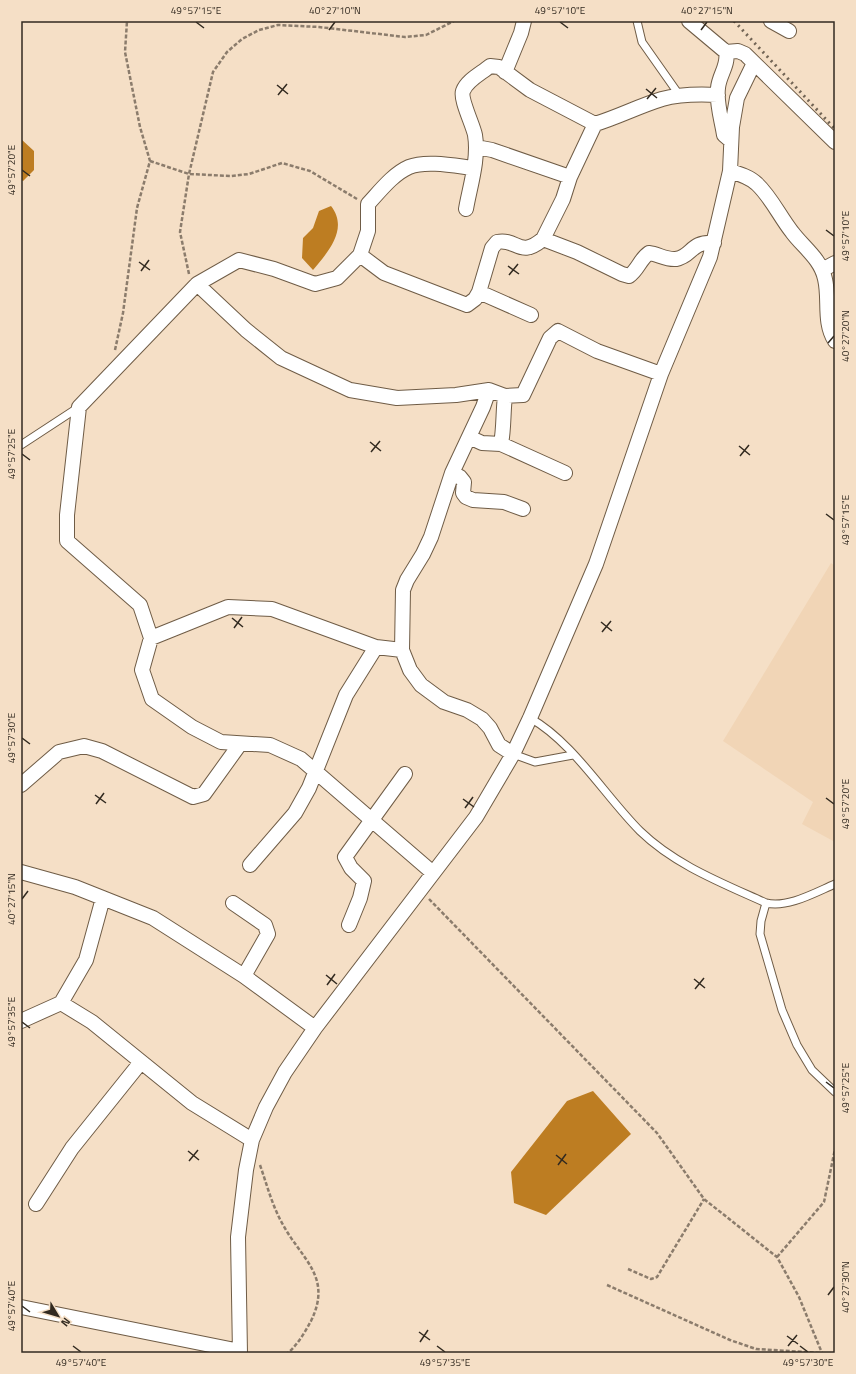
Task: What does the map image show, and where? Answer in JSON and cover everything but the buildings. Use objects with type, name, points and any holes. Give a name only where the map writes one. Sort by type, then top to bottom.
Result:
[{"type":"street","points":[[505,72],[521,33],[524,21]]},
{"type":"street","points":[[689,21],[726,52],[728,59],[718,87],[718,95],[724,136],[731,141]]},
{"type":"street","points":[[771,21],[789,31]]},
{"type":"street","points":[[726,52],[738,51],[745,54],[835,142]]},
{"type":"street","points":[[21,1307],[240,1352],[238,1237],[246,1170],[252,1140],[266,1107],[285,1072],[315,1028],[476,818],[513,754],[530,718],[608,534],[661,374],[710,257],[730,171],[731,141],[737,98],[754,63]]},
{"type":"street","points":[[466,209],[476,147],[475,136],[470,117],[462,97],[462,92],[466,85],[490,66],[495,65],[530,90],[595,124],[618,117],[662,99],[680,96],[718,95]]},
{"type":"street","points":[[360,255],[384,273],[466,305],[475,299],[479,292],[492,248],[497,242],[503,240],[526,248],[533,247],[543,239],[563,199],[570,176],[595,124]]},
{"type":"street","points":[[476,147],[492,150],[570,176]]},
{"type":"street","points":[[433,873],[301,759],[270,745],[221,742],[192,727],[152,699],[142,670],[151,638],[140,605],[66,541],[67,515],[79,407],[197,284],[239,260],[274,269],[315,284],[337,278],[360,255],[368,231],[368,204],[386,183],[410,167],[438,164],[473,168]]},
{"type":"street","points":[[730,171],[748,177],[758,185],[822,270],[825,280],[829,329],[835,341]]},
{"type":"street","points":[[543,239],[577,252],[629,276],[648,253],[669,259],[675,259],[682,257],[696,245],[703,242],[714,243]]},
{"type":"street","points":[[822,270],[835,263]]},
{"type":"street","points":[[197,284],[246,330],[281,358],[350,390],[397,398],[456,395],[489,390],[505,396],[523,395],[550,338],[558,331],[597,351],[661,374]]},
{"type":"street","points":[[479,292],[531,315]]},
{"type":"street","points":[[489,390],[484,407],[452,473],[431,537],[403,590],[402,650],[410,670],[421,685],[444,702],[467,710],[482,719],[490,728],[499,745],[513,754]]},
{"type":"street","points":[[501,444],[504,426],[503,410],[505,396]]},
{"type":"street","points":[[469,437],[482,443],[501,444],[565,473]]},
{"type":"street","points":[[452,473],[460,477],[464,482],[463,493],[466,497],[473,500],[504,502],[523,509]]},
{"type":"street","points":[[151,638],[228,607],[272,610],[376,647],[402,650]]},
{"type":"street","points":[[250,865],[296,813],[316,772],[346,695],[376,647]]},
{"type":"street","points":[[21,785],[59,752],[84,746],[102,750],[192,797],[204,794],[240,744]]},
{"type":"street","points":[[349,925],[360,898],[364,881],[351,868],[345,857],[405,774]]},
{"type":"street","points":[[21,872],[75,887],[153,918],[244,976],[315,1028]]},
{"type":"street","points":[[21,1021],[61,1003],[86,960],[103,898]]},
{"type":"street","points":[[233,903],[266,925],[268,934],[244,976]]},
{"type":"street","points":[[61,1003],[92,1022],[192,1103],[252,1140]]},
{"type":"street","points":[[36,1204],[72,1148],[141,1062]]},
{"type":"lane","points":[[637,21],[642,42],[680,96]]},
{"type":"lane","points":[[21,445],[79,407]]},
{"type":"lane","points":[[530,718],[557,737],[639,830],[660,849],[690,867],[766,904],[774,905],[786,904],[835,884]]},
{"type":"lane","points":[[513,754],[535,762],[573,755]]},
{"type":"lane","points":[[766,904],[760,921],[760,934],[782,1010],[796,1045],[812,1070],[835,1092]]},
{"type":"path","points":[[115,351],[123,313],[137,208],[150,161],[140,127],[125,52],[127,21]]},
{"type":"path","points":[[197,284],[188,274],[180,232],[188,174],[213,72],[227,52],[242,39],[259,30],[278,26],[318,26],[405,37],[426,35],[454,21]]},
{"type":"path","points":[[150,161],[188,174],[231,176],[249,174],[282,163],[310,171],[344,192],[368,204]]},
{"type":"path","points":[[420,890],[657,1133],[704,1199],[777,1257],[799,1297],[822,1353],[756,1349],[730,1340],[607,1285]]},
{"type":"path","points":[[777,1257],[824,1202],[835,1150]]},
{"type":"path","points":[[259,1162],[272,1200],[282,1222],[293,1241],[308,1261],[319,1284],[318,1307],[305,1332],[288,1353]]},
{"type":"path","points":[[628,1269],[651,1279],[657,1277],[704,1199]]},
{"type":"shaded area","points":[[21,139],[34,151],[34,170],[23,181],[21,180]]},
{"type":"shaded area","points":[[331,206],[338,223],[337,232],[325,256],[313,270],[302,258],[303,238],[313,228],[319,211]]},
{"type":"shaded area","points":[[831,563],[835,566],[835,842],[802,824],[813,802],[723,741]]},
{"type":"shaded area","points":[[593,1091],[631,1134],[546,1215],[514,1203],[511,1172],[567,1101]]},
{"type":"railway","points":[[734,21],[835,129]]}]
